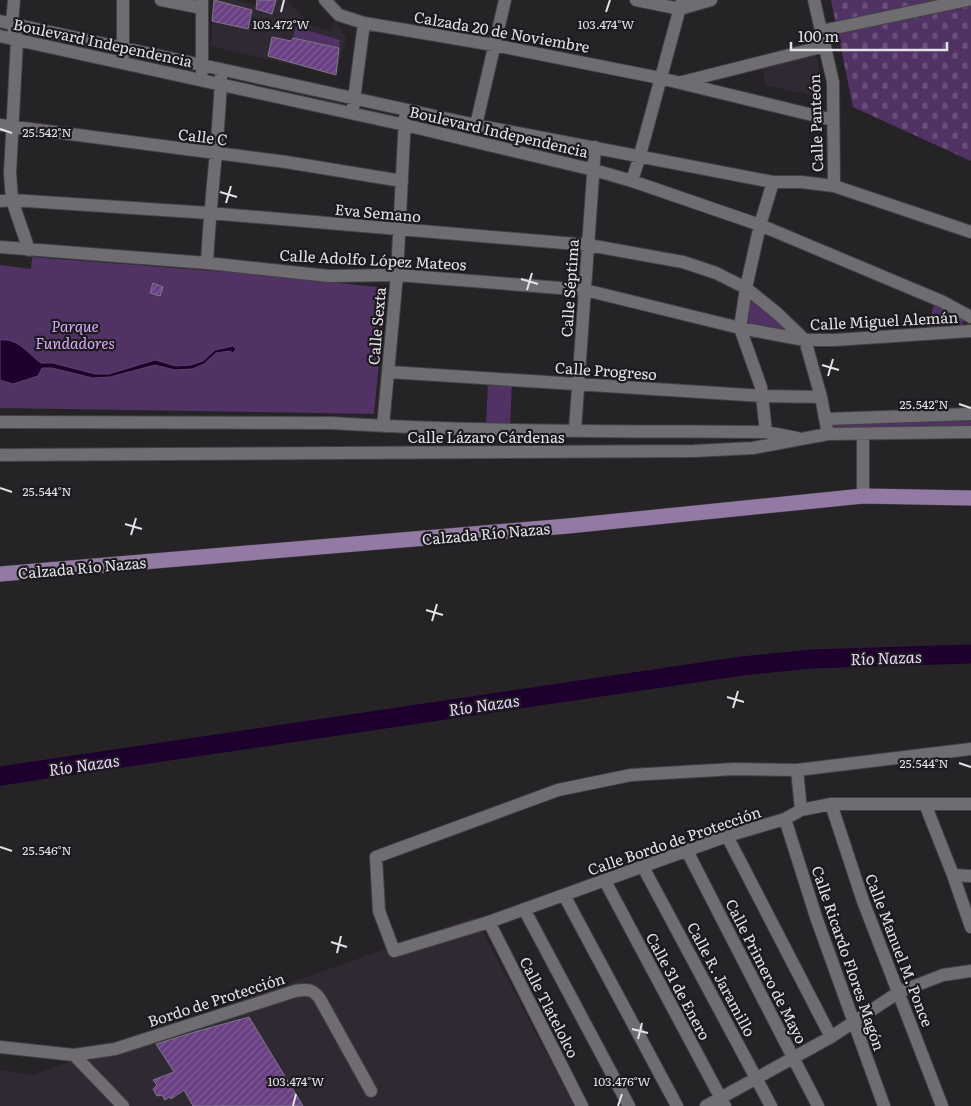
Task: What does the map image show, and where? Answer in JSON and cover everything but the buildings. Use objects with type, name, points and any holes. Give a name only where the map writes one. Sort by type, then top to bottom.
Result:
[{"type":"main road","name":"Calzada Río Nazas","points":[[0,574],[568,526],[862,496],[971,498]]},
{"type":"street","points":[[14,0],[6,22],[17,40],[6,126],[6,201],[29,250]]},
{"type":"street","points":[[123,0],[123,63]]},
{"type":"street","points":[[162,0],[202,4],[202,80]]},
{"type":"street","name":"Calzada 20 de Noviembre","points":[[325,0],[339,15],[364,23],[494,45],[680,82],[834,120]]},
{"type":"street","points":[[476,125],[504,0]]},
{"type":"street","points":[[636,0],[681,4],[711,0]]},
{"type":"street","name":"Calle Panteón","points":[[814,0],[833,82],[834,186]]},
{"type":"street","points":[[821,31],[968,0]]},
{"type":"street","points":[[632,181],[681,4]]},
{"type":"street","name":"Boulevard Independencia","points":[[6,22],[476,125],[773,182],[802,182],[834,186],[971,232]]},
{"type":"street","points":[[352,114],[364,23]]},
{"type":"street","name":"Boulevard Independencia","points":[[0,36],[405,125],[594,170],[632,181],[760,225],[941,301],[971,317]]},
{"type":"street","name":"Calzada 20 de Noviembre","points":[[680,82],[825,46]]},
{"type":"street","points":[[207,263],[209,213],[216,154],[221,70]]},
{"type":"street","name":"Calle Sexta","points":[[383,426],[397,275],[406,109]]},
{"type":"street","name":"Calle C","points":[[6,126],[286,162],[402,181]]},
{"type":"street","name":"Calle Séptima","points":[[575,430],[594,170],[594,147]]},
{"type":"street","points":[[766,432],[757,372],[740,328],[746,288],[760,225],[773,182]]},
{"type":"street","name":"Eva Semano","points":[[6,201],[209,213],[588,245],[683,262],[716,273],[746,288],[778,314],[805,340]]},
{"type":"street","name":"Calle Adolfo López Mateos","points":[[0,247],[207,263],[328,276],[397,275],[585,290],[740,328]]},
{"type":"street","name":"Calle Miguel Alemán","points":[[740,328],[805,340],[834,340],[971,331]]},
{"type":"street","points":[[805,340],[821,397],[828,434]]},
{"type":"street","name":"Calle Progreso","points":[[389,372],[762,396],[821,397]]},
{"type":"street","points":[[826,419],[971,414]]},
{"type":"street","points":[[0,422],[332,423],[383,426],[575,430],[766,432],[800,438]]},
{"type":"street","name":"Calle Lázaro Cárdenas","points":[[0,455],[694,451],[753,448],[828,434],[971,432]]},
{"type":"street","points":[[862,496],[863,434]]},
{"type":"street","points":[[801,810],[797,770],[971,749]]},
{"type":"street","name":"Calle Bordo de Protección","points":[[797,770],[734,769],[631,774],[558,790],[376,856],[379,911],[394,951],[489,922],[727,836],[785,819],[801,810],[831,804],[971,804]]},
{"type":"street","name":"Calle Manuel M. Ponce","points":[[831,804],[863,901],[942,1106]]},
{"type":"street","points":[[925,804],[971,927]]},
{"type":"street","name":"Calle Ricardo Flores Magón","points":[[785,819],[816,917],[884,1106]]},
{"type":"street","points":[[727,836],[831,1037]]},
{"type":"street","name":"Calle Primero de Mayo","points":[[688,851],[818,1106]]},
{"type":"street","name":"Calle R. Jaramillo","points":[[643,867],[771,1106]]},
{"type":"street","points":[[953,875],[971,876]]},
{"type":"street","name":"Calle 31 de Enero","points":[[605,881],[722,1102]]},
{"type":"street","points":[[564,896],[677,1106]]},
{"type":"street","points":[[524,909],[629,1106]]},
{"type":"street","name":"Calle Tlatelolco","points":[[489,922],[582,1106]]},
{"type":"street","points":[[706,1106],[722,1102],[756,1077],[831,1037],[899,992],[943,975],[971,971]]},
{"type":"street","name":"Bordo de Protección","points":[[74,1055],[115,1049],[295,991],[309,989],[314,991],[320,1000],[371,1091]]},
{"type":"street","points":[[0,1047],[74,1055],[123,1106]]},
{"type":"shaded area","points":[[214,0],[234,0],[255,5],[256,0],[287,0],[312,26],[331,31],[335,19],[346,39],[336,75],[211,46]]},
{"type":"shaded area","points":[[816,53],[824,98],[765,85],[763,68]]},
{"type":"shaded area","points":[[0,340],[13,341],[41,363],[53,363],[95,374],[109,374],[155,360],[176,366],[191,365],[203,361],[215,350],[233,346],[236,349],[233,353],[230,351],[216,353],[204,364],[192,369],[175,370],[155,365],[110,377],[93,378],[52,368],[42,368],[38,376],[13,384],[0,380]]},
{"type":"shaded area","points":[[475,917],[574,1106],[0,1106],[0,1070],[33,1075]]},
{"type":"green space","points":[[831,0],[971,0],[971,161],[853,107]]},
{"type":"green space","points":[[296,27],[340,40],[339,48],[293,38]]},
{"type":"green space","name":"Parque Fundadores","points":[[32,257],[253,274],[386,288],[374,414],[0,408],[0,265],[31,269]]},
{"type":"green space","points":[[751,300],[795,335],[746,326]]},
{"type":"green space","points":[[935,301],[965,317],[960,331],[926,333]]},
{"type":"green space","points":[[488,380],[512,381],[510,427],[486,427]]},
{"type":"green space","points":[[971,415],[971,431],[832,433],[830,420]]},
{"type":"waterway","name":"Río Nazas","points":[[0,776],[742,666],[811,659],[971,654]]}]
